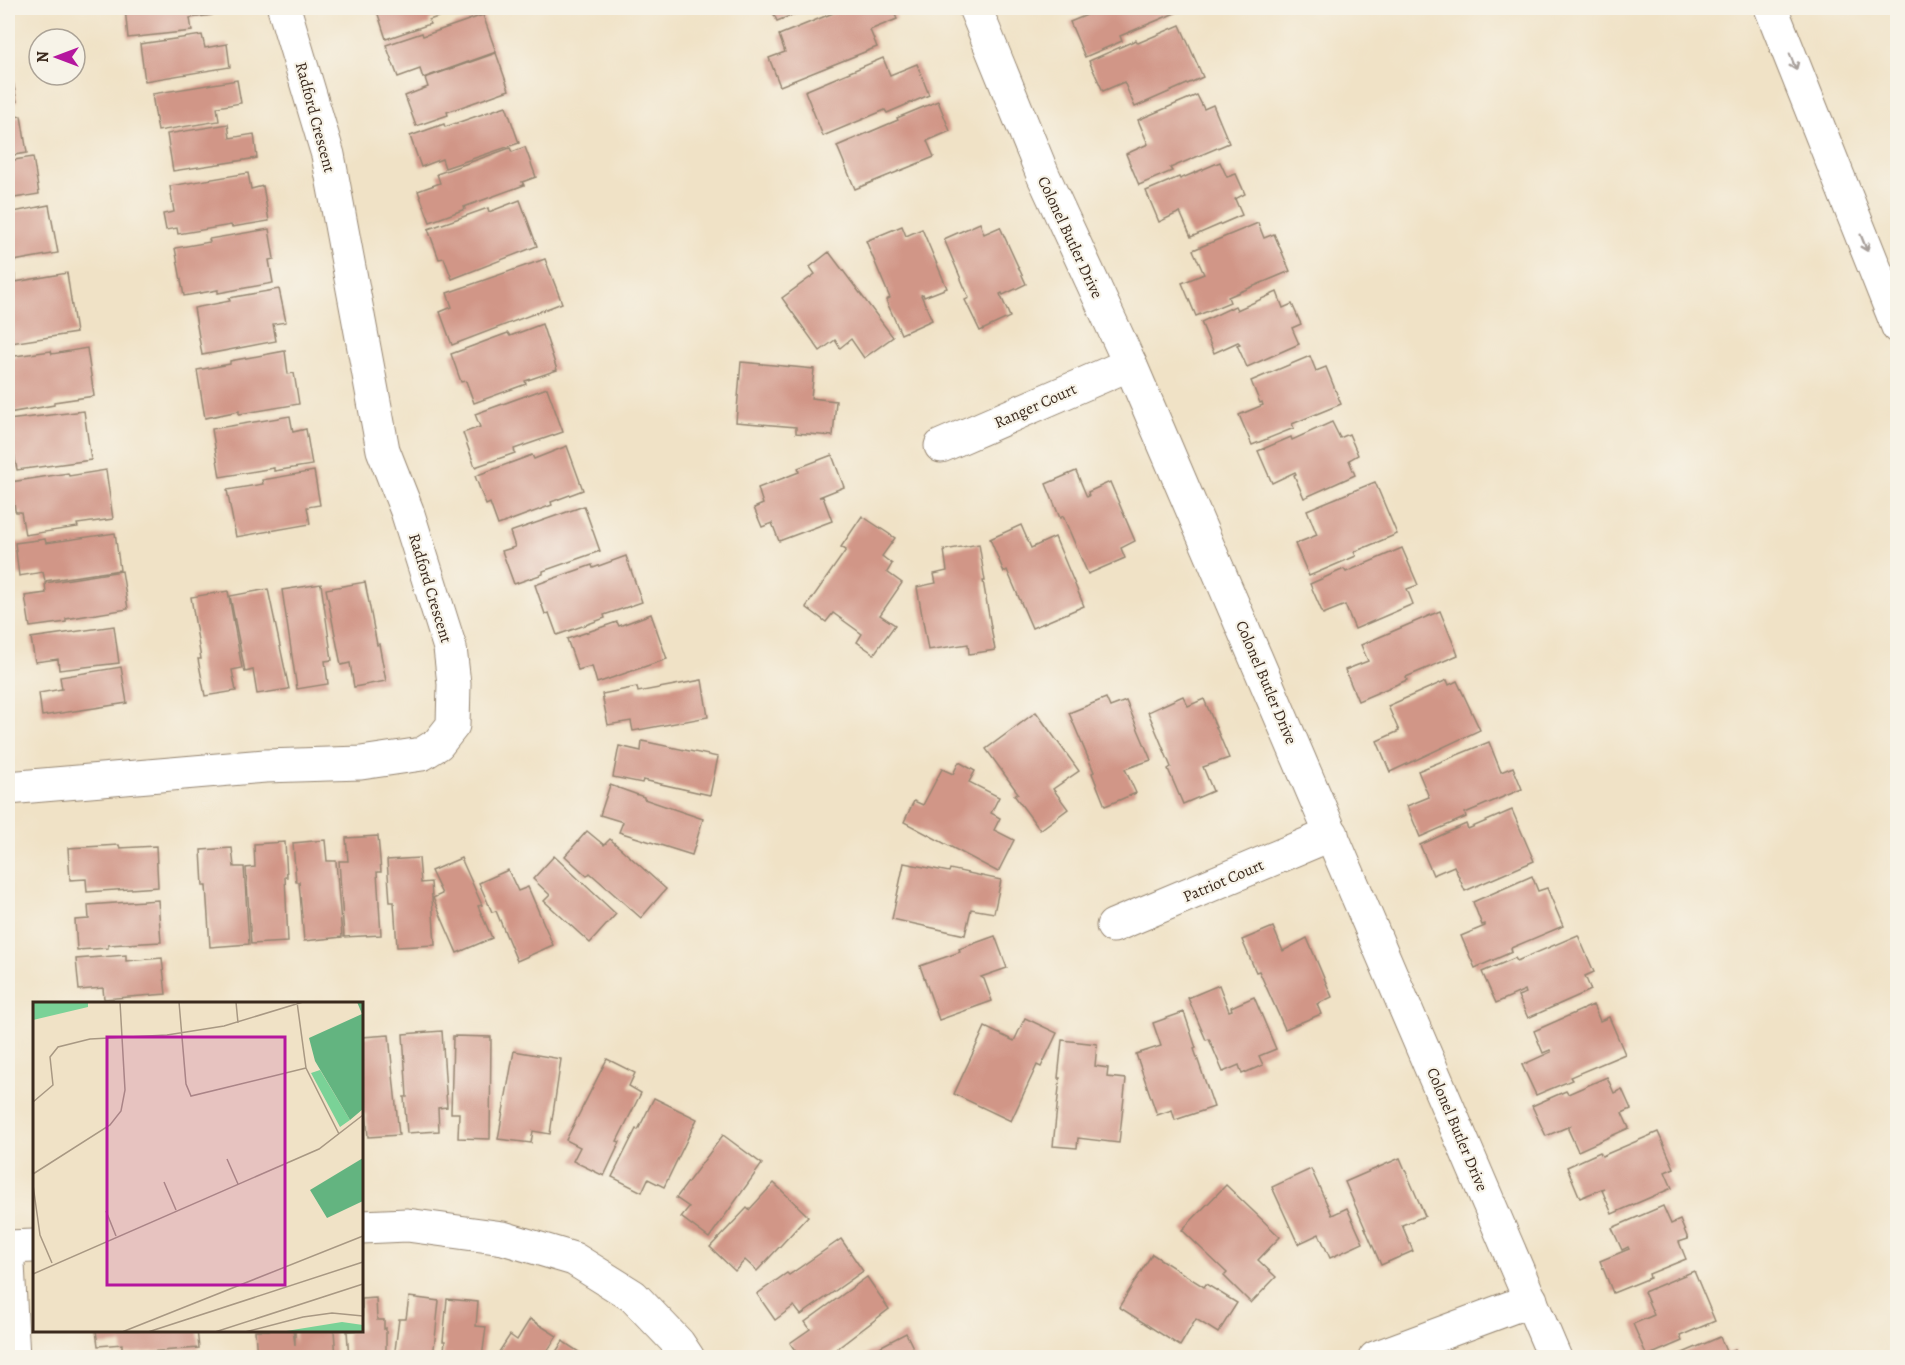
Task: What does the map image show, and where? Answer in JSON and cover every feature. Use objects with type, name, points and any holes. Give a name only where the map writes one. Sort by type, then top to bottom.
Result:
[{"type":"main road","name":"Radford Crescent","points":[[8,788],[265,766],[361,763],[422,754],[438,744],[453,724],[454,684],[450,648],[407,511],[383,450],[328,154],[284,8]]},
{"type":"main road","name":"Colonel Butler Drive","points":[[975,8],[1043,175],[1130,364],[1555,1358]]},
{"type":"main road","points":[[1771,8],[1898,327]]},
{"type":"main road","name":"Ranger Court","points":[[941,447],[1130,364]]},
{"type":"main road","name":"Patriot Court","points":[[1113,926],[1332,834]]},
{"type":"main road","points":[[363,1227],[407,1225],[503,1238],[574,1259],[633,1296],[678,1342],[688,1358]]},
{"type":"main road","points":[[8,1247],[33,1246]]},
{"type":"main road","points":[[8,1264],[13,1358]]},
{"type":"main road","points":[[1375,1358],[1530,1300]]},
{"type":"building","points":[[125,8],[211,8],[212,15],[190,18],[192,31],[128,38]]},
{"type":"building","points":[[376,8],[464,8],[429,20],[430,24],[386,39]]},
{"type":"building","points":[[771,8],[810,8],[777,21]]},
{"type":"building","points":[[892,8],[897,19],[870,30],[877,47],[780,86],[769,58],[785,52],[779,35],[833,13],[831,9]]},
{"type":"building","points":[[1089,8],[1187,8],[1120,36],[1122,41],[1085,57],[1070,22],[1092,13]]},
{"type":"building","points":[[483,15],[496,52],[423,78],[420,69],[398,77],[386,45],[422,33],[423,36]]},
{"type":"building","points":[[1180,25],[1203,77],[1135,107],[1124,82],[1103,91],[1089,61],[1136,40],[1138,43]]},
{"type":"building","points":[[202,35],[205,48],[227,44],[230,67],[145,81],[140,44]]},
{"type":"building","points":[[496,53],[509,90],[447,112],[448,115],[416,126],[405,96],[428,87],[425,78]]},
{"type":"building","points":[[883,58],[890,75],[917,64],[929,95],[887,113],[885,110],[823,136],[805,91]]},
{"type":"building","points":[[8,66],[10,66],[17,102],[8,103]]},
{"type":"building","points":[[237,80],[241,103],[217,107],[219,121],[158,131],[152,94]]},
{"type":"building","points":[[1197,95],[1204,109],[1213,105],[1229,143],[1170,168],[1172,171],[1139,185],[1126,154],[1148,144],[1138,120]]},
{"type":"building","points":[[938,101],[950,131],[927,141],[934,157],[855,189],[837,146]]},
{"type":"building","points":[[506,106],[519,143],[445,168],[442,159],[421,167],[410,136],[444,124],[445,127]]},
{"type":"building","points":[[21,116],[27,153],[8,156],[8,118]]},
{"type":"building","points":[[228,124],[230,138],[254,134],[257,158],[173,171],[167,134]]},
{"type":"building","points":[[525,147],[536,177],[522,182],[524,185],[430,222],[418,191],[440,183],[437,174],[510,148],[512,152]]},
{"type":"building","points":[[33,157],[39,194],[8,199],[8,161]]},
{"type":"building","points":[[1220,162],[1227,177],[1236,174],[1245,194],[1235,199],[1242,215],[1191,237],[1180,212],[1159,222],[1146,191]]},
{"type":"building","points":[[248,173],[251,189],[263,186],[269,221],[178,234],[177,228],[166,230],[163,214],[174,212],[170,186]]},
{"type":"building","points":[[520,200],[537,246],[452,279],[444,258],[439,259],[428,229],[488,208],[489,212]]},
{"type":"building","points":[[49,205],[58,253],[8,262],[8,213]]},
{"type":"building","points":[[980,223],[984,234],[1000,227],[1026,284],[1003,295],[1000,294],[1010,317],[980,331],[965,300],[969,298],[944,239]]},
{"type":"building","points":[[1258,223],[1264,238],[1274,234],[1290,271],[1228,297],[1230,302],[1196,316],[1182,283],[1204,274],[1193,250]]},
{"type":"building","points":[[902,226],[906,236],[922,229],[947,288],[924,297],[923,294],[921,295],[932,320],[901,334],[886,300],[890,298],[866,241]]},
{"type":"building","points":[[269,229],[274,259],[269,260],[273,283],[218,293],[218,290],[184,296],[175,248],[210,242],[209,239]]},
{"type":"building","points":[[829,252],[893,337],[864,358],[851,339],[840,348],[835,340],[820,351],[782,298],[815,274],[810,267]]},
{"type":"building","points":[[545,259],[562,303],[452,345],[440,312],[452,307],[447,293]]},
{"type":"building","points":[[67,273],[76,333],[11,343],[8,322],[8,277],[15,275],[15,282]]},
{"type":"building","points":[[279,289],[286,322],[273,324],[276,341],[202,355],[194,308],[230,301],[229,298]]},
{"type":"building","points":[[1277,292],[1283,308],[1292,304],[1301,324],[1292,328],[1299,344],[1247,367],[1237,345],[1240,344],[1238,342],[1214,353],[1201,322],[1235,306],[1237,310]]},
{"type":"building","points":[[542,324],[557,370],[474,403],[466,381],[461,382],[451,354],[508,333],[510,336]]},
{"type":"building","points":[[87,348],[94,396],[54,402],[54,405],[8,413],[8,357],[51,351],[52,354]]},
{"type":"building","points":[[285,351],[288,374],[294,373],[299,404],[239,414],[239,411],[205,418],[197,370],[230,364],[230,361]]},
{"type":"building","points":[[1310,356],[1316,371],[1326,367],[1341,404],[1292,424],[1294,428],[1252,445],[1239,415],[1263,405],[1251,381]]},
{"type":"building","points":[[741,362],[814,369],[811,398],[836,401],[833,436],[796,433],[796,427],[736,422]]},
{"type":"building","points":[[547,388],[563,432],[514,449],[515,453],[475,467],[463,433],[480,427],[475,414]]},
{"type":"building","points":[[84,411],[91,460],[17,470],[14,453],[8,454],[8,420]]},
{"type":"building","points":[[290,416],[293,432],[306,429],[312,465],[274,471],[274,468],[220,477],[212,429]]},
{"type":"building","points":[[1332,422],[1340,438],[1349,434],[1358,455],[1349,460],[1355,475],[1304,498],[1294,475],[1295,472],[1272,483],[1258,451],[1291,437],[1292,440]]},
{"type":"building","points":[[567,446],[583,490],[551,502],[552,505],[498,525],[490,503],[486,505],[475,476],[532,455],[534,459]]},
{"type":"building","points":[[832,455],[844,487],[819,497],[823,497],[832,521],[779,541],[772,523],[762,527],[754,508],[763,504],[758,488],[799,472],[798,468]]},
{"type":"building","points":[[106,470],[113,519],[25,535],[21,512],[15,510],[11,482]]},
{"type":"building","points":[[314,471],[320,505],[307,507],[310,524],[236,537],[227,490],[263,484],[262,480]]},
{"type":"building","points":[[1076,471],[1087,497],[1088,492],[1110,482],[1135,541],[1121,548],[1125,558],[1088,574],[1063,516],[1060,518],[1046,484]]},
{"type":"building","points":[[1375,482],[1397,534],[1354,552],[1356,556],[1309,576],[1295,544],[1317,535],[1307,510]]},
{"type":"building","points":[[584,506],[600,551],[514,584],[502,551],[515,547],[510,532]]},
{"type":"building","points":[[862,516],[895,538],[882,556],[892,564],[887,572],[902,583],[880,615],[895,625],[874,654],[857,642],[862,634],[833,613],[826,622],[806,607],[846,550],[841,547]]},
{"type":"building","points":[[1021,525],[1031,548],[1055,537],[1084,606],[1032,628],[1007,570],[1004,572],[990,539]]},
{"type":"building","points":[[115,533],[120,570],[45,581],[43,572],[19,576],[15,543],[45,539],[46,543]]},
{"type":"building","points":[[979,544],[995,650],[969,654],[968,644],[928,650],[917,587],[936,583],[934,574],[947,571],[944,550]]},
{"type":"building","points":[[1402,548],[1418,585],[1407,589],[1413,604],[1355,629],[1345,605],[1323,614],[1310,584],[1344,569],[1346,572]]},
{"type":"building","points":[[626,556],[642,602],[557,635],[549,613],[545,614],[535,585]]},
{"type":"building","points":[[122,571],[128,609],[30,627],[25,596],[46,593],[45,583]]},
{"type":"building","points":[[365,582],[386,681],[354,687],[350,663],[341,665],[326,589]]},
{"type":"building","points":[[321,584],[332,660],[325,661],[328,684],[297,689],[282,590]]},
{"type":"building","points":[[268,589],[289,689],[257,694],[253,670],[245,672],[230,596]]},
{"type":"building","points":[[228,591],[242,668],[232,670],[236,691],[205,696],[191,597]]},
{"type":"building","points":[[1440,611],[1458,655],[1358,701],[1345,670],[1368,661],[1361,645]]},
{"type":"building","points":[[651,614],[667,659],[597,683],[592,666],[578,670],[567,639],[617,622],[619,626]]},
{"type":"building","points":[[114,626],[119,663],[59,670],[58,659],[35,662],[31,638]]},
{"type":"building","points":[[121,667],[127,703],[42,716],[39,693],[62,689],[60,677]]},
{"type":"building","points":[[702,680],[708,717],[633,731],[631,721],[608,725],[602,694],[637,687],[638,692]]},
{"type":"building","points":[[1447,680],[1449,685],[1457,681],[1480,730],[1390,772],[1377,741],[1399,731],[1388,706]]},
{"type":"building","points":[[1183,696],[1188,706],[1204,699],[1229,758],[1203,767],[1213,791],[1183,804],[1168,769],[1171,767],[1148,712]]},
{"type":"building","points":[[1106,698],[1110,707],[1126,701],[1151,760],[1125,769],[1136,793],[1105,806],[1092,773],[1094,772],[1069,713]]},
{"type":"building","points":[[1036,712],[1079,771],[1053,789],[1068,809],[1040,830],[1014,795],[1018,793],[986,749]]},
{"type":"building","points":[[642,741],[718,757],[710,795],[643,780],[642,783],[613,777],[619,746],[641,751]]},
{"type":"building","points":[[1489,742],[1501,772],[1513,767],[1522,789],[1465,813],[1466,817],[1420,837],[1407,806],[1429,797],[1418,771]]},
{"type":"building","points":[[959,762],[975,771],[969,782],[999,797],[991,813],[1000,818],[994,830],[1014,840],[998,872],[904,822],[914,801],[923,805],[942,769],[953,774]]},
{"type":"building","points":[[610,785],[703,819],[692,855],[619,832],[623,822],[600,815]]},
{"type":"building","points":[[1512,810],[1534,861],[1465,891],[1454,866],[1433,875],[1420,845],[1466,824],[1468,829]]},
{"type":"building","points":[[587,831],[604,845],[610,839],[666,889],[641,918],[590,873],[587,876],[565,856]]},
{"type":"building","points":[[378,836],[381,872],[377,872],[381,935],[344,937],[339,861],[348,861],[346,838]]},
{"type":"building","points":[[325,840],[327,861],[336,861],[342,937],[304,941],[293,843]]},
{"type":"building","points":[[285,842],[288,942],[251,944],[246,868],[255,867],[254,844]]},
{"type":"building","points":[[119,845],[120,848],[156,846],[158,887],[87,892],[86,879],[70,880],[68,848]]},
{"type":"building","points":[[232,848],[234,867],[244,867],[249,944],[210,947],[201,850]]},
{"type":"building","points":[[554,856],[616,914],[590,943],[544,901],[550,895],[533,879]]},
{"type":"building","points":[[419,858],[421,883],[431,882],[435,945],[397,947],[394,902],[390,902],[387,860]]},
{"type":"building","points":[[461,858],[482,905],[478,906],[492,938],[457,953],[433,898],[442,894],[431,871]]},
{"type":"building","points":[[904,863],[949,872],[950,869],[1001,880],[994,913],[971,909],[965,935],[892,919]]},
{"type":"building","points":[[508,870],[518,891],[528,887],[553,945],[517,961],[496,911],[492,912],[479,883]]},
{"type":"building","points":[[1532,876],[1538,891],[1547,888],[1563,926],[1511,948],[1512,952],[1475,968],[1461,936],[1485,926],[1485,924],[1482,925],[1473,902]]},
{"type":"building","points":[[158,900],[161,942],[108,945],[108,948],[77,950],[75,920],[89,919],[88,905]]},
{"type":"building","points":[[1273,927],[1283,951],[1307,938],[1332,997],[1317,1004],[1321,1014],[1285,1029],[1259,971],[1256,972],[1242,940]]},
{"type":"building","points":[[1578,935],[1594,972],[1585,976],[1591,990],[1528,1018],[1518,996],[1526,993],[1525,990],[1496,1003],[1482,972],[1515,958],[1517,961]]},
{"type":"building","points":[[995,936],[1007,968],[981,977],[984,979],[992,1001],[939,1020],[920,966],[960,952],[959,949]]},
{"type":"building","points":[[126,955],[126,961],[162,958],[166,994],[104,999],[103,988],[79,990],[76,959]]},
{"type":"building","points":[[1219,985],[1229,1011],[1232,1010],[1231,1007],[1254,997],[1276,1049],[1259,1056],[1263,1065],[1242,1074],[1239,1065],[1223,1072],[1188,998]]},
{"type":"building","points":[[1593,1005],[1600,1021],[1609,1017],[1625,1054],[1570,1077],[1572,1080],[1536,1095],[1522,1065],[1551,1052],[1550,1050],[1543,1053],[1534,1031]]},
{"type":"building","points":[[1184,1012],[1214,1107],[1175,1120],[1172,1110],[1157,1115],[1136,1054],[1161,1046],[1153,1023]]},
{"type":"building","points":[[1025,1018],[1057,1033],[1041,1067],[1037,1065],[1011,1121],[954,1094],[985,1027],[1014,1041]]},
{"type":"building","points":[[442,1031],[447,1107],[438,1108],[439,1131],[407,1133],[403,1034]]},
{"type":"building","points":[[389,1035],[399,1135],[368,1137],[366,1114],[363,1114],[363,1037]]},
{"type":"building","points":[[453,1036],[491,1037],[490,1139],[458,1138],[459,1113],[451,1113]]},
{"type":"building","points":[[1062,1040],[1097,1044],[1095,1066],[1108,1068],[1107,1077],[1126,1079],[1119,1143],[1078,1138],[1077,1148],[1053,1146]]},
{"type":"building","points":[[514,1051],[561,1059],[550,1134],[533,1131],[531,1143],[498,1139]]},
{"type":"building","points":[[607,1059],[635,1073],[629,1086],[641,1093],[617,1141],[620,1142],[604,1176],[573,1161],[580,1147],[566,1140]]},
{"type":"building","points":[[1607,1077],[1614,1093],[1622,1089],[1631,1109],[1622,1113],[1629,1128],[1578,1151],[1568,1129],[1570,1126],[1546,1136],[1532,1106]]},
{"type":"building","points":[[654,1098],[697,1119],[664,1187],[648,1179],[642,1192],[612,1177]]},
{"type":"building","points":[[1658,1132],[1674,1168],[1665,1172],[1672,1188],[1612,1214],[1602,1190],[1604,1188],[1580,1198],[1567,1167],[1600,1152],[1602,1156]]},
{"type":"building","points":[[723,1135],[762,1164],[709,1238],[681,1217],[689,1207],[676,1198]]},
{"type":"building","points":[[1400,1158],[1425,1216],[1402,1225],[1413,1251],[1381,1265],[1345,1182]]},
{"type":"building","points":[[1311,1169],[1332,1215],[1347,1208],[1363,1243],[1330,1258],[1319,1234],[1298,1244],[1272,1187]]},
{"type":"building","points":[[774,1183],[808,1216],[757,1271],[745,1260],[735,1271],[710,1247]]},
{"type":"building","points":[[1226,1185],[1280,1237],[1258,1260],[1276,1277],[1251,1303],[1224,1276],[1227,1273],[1182,1230]]},
{"type":"building","points":[[1663,1206],[1671,1224],[1680,1220],[1688,1239],[1679,1242],[1686,1259],[1649,1274],[1650,1278],[1613,1293],[1600,1261],[1629,1249],[1628,1247],[1622,1250],[1612,1228]]},
{"type":"building","points":[[841,1239],[863,1271],[801,1315],[794,1306],[775,1320],[757,1294]]},
{"type":"building","points":[[1152,1254],[1204,1287],[1206,1284],[1237,1303],[1218,1333],[1196,1319],[1180,1346],[1119,1307]]},
{"type":"building","points":[[1694,1271],[1715,1321],[1680,1336],[1682,1341],[1647,1356],[1633,1324],[1654,1315],[1644,1292]]},
{"type":"building","points":[[867,1277],[889,1309],[825,1358],[800,1358],[790,1343],[810,1329],[805,1322]]},
{"type":"building","points":[[409,1297],[439,1301],[433,1358],[394,1358],[399,1319],[406,1319]]},
{"type":"building","points":[[376,1298],[377,1320],[384,1320],[384,1329],[386,1328],[386,1358],[349,1358],[347,1332],[363,1332],[363,1299]]},
{"type":"building","points":[[447,1299],[478,1302],[476,1326],[486,1327],[482,1358],[443,1358]]},
{"type":"building","points":[[530,1319],[557,1336],[543,1358],[495,1358],[510,1335],[517,1340]]},
{"type":"building","points":[[96,1332],[197,1332],[199,1348],[122,1354],[122,1344],[98,1346]]},
{"type":"building","points":[[255,1332],[293,1332],[295,1345],[295,1332],[334,1332],[336,1358],[257,1358]]},
{"type":"building","points":[[906,1333],[918,1358],[859,1358]]},
{"type":"building","points":[[1720,1337],[1727,1354],[1735,1350],[1738,1358],[1671,1358]]},
{"type":"building","points":[[563,1341],[565,1343],[588,1358],[552,1358]]}]
